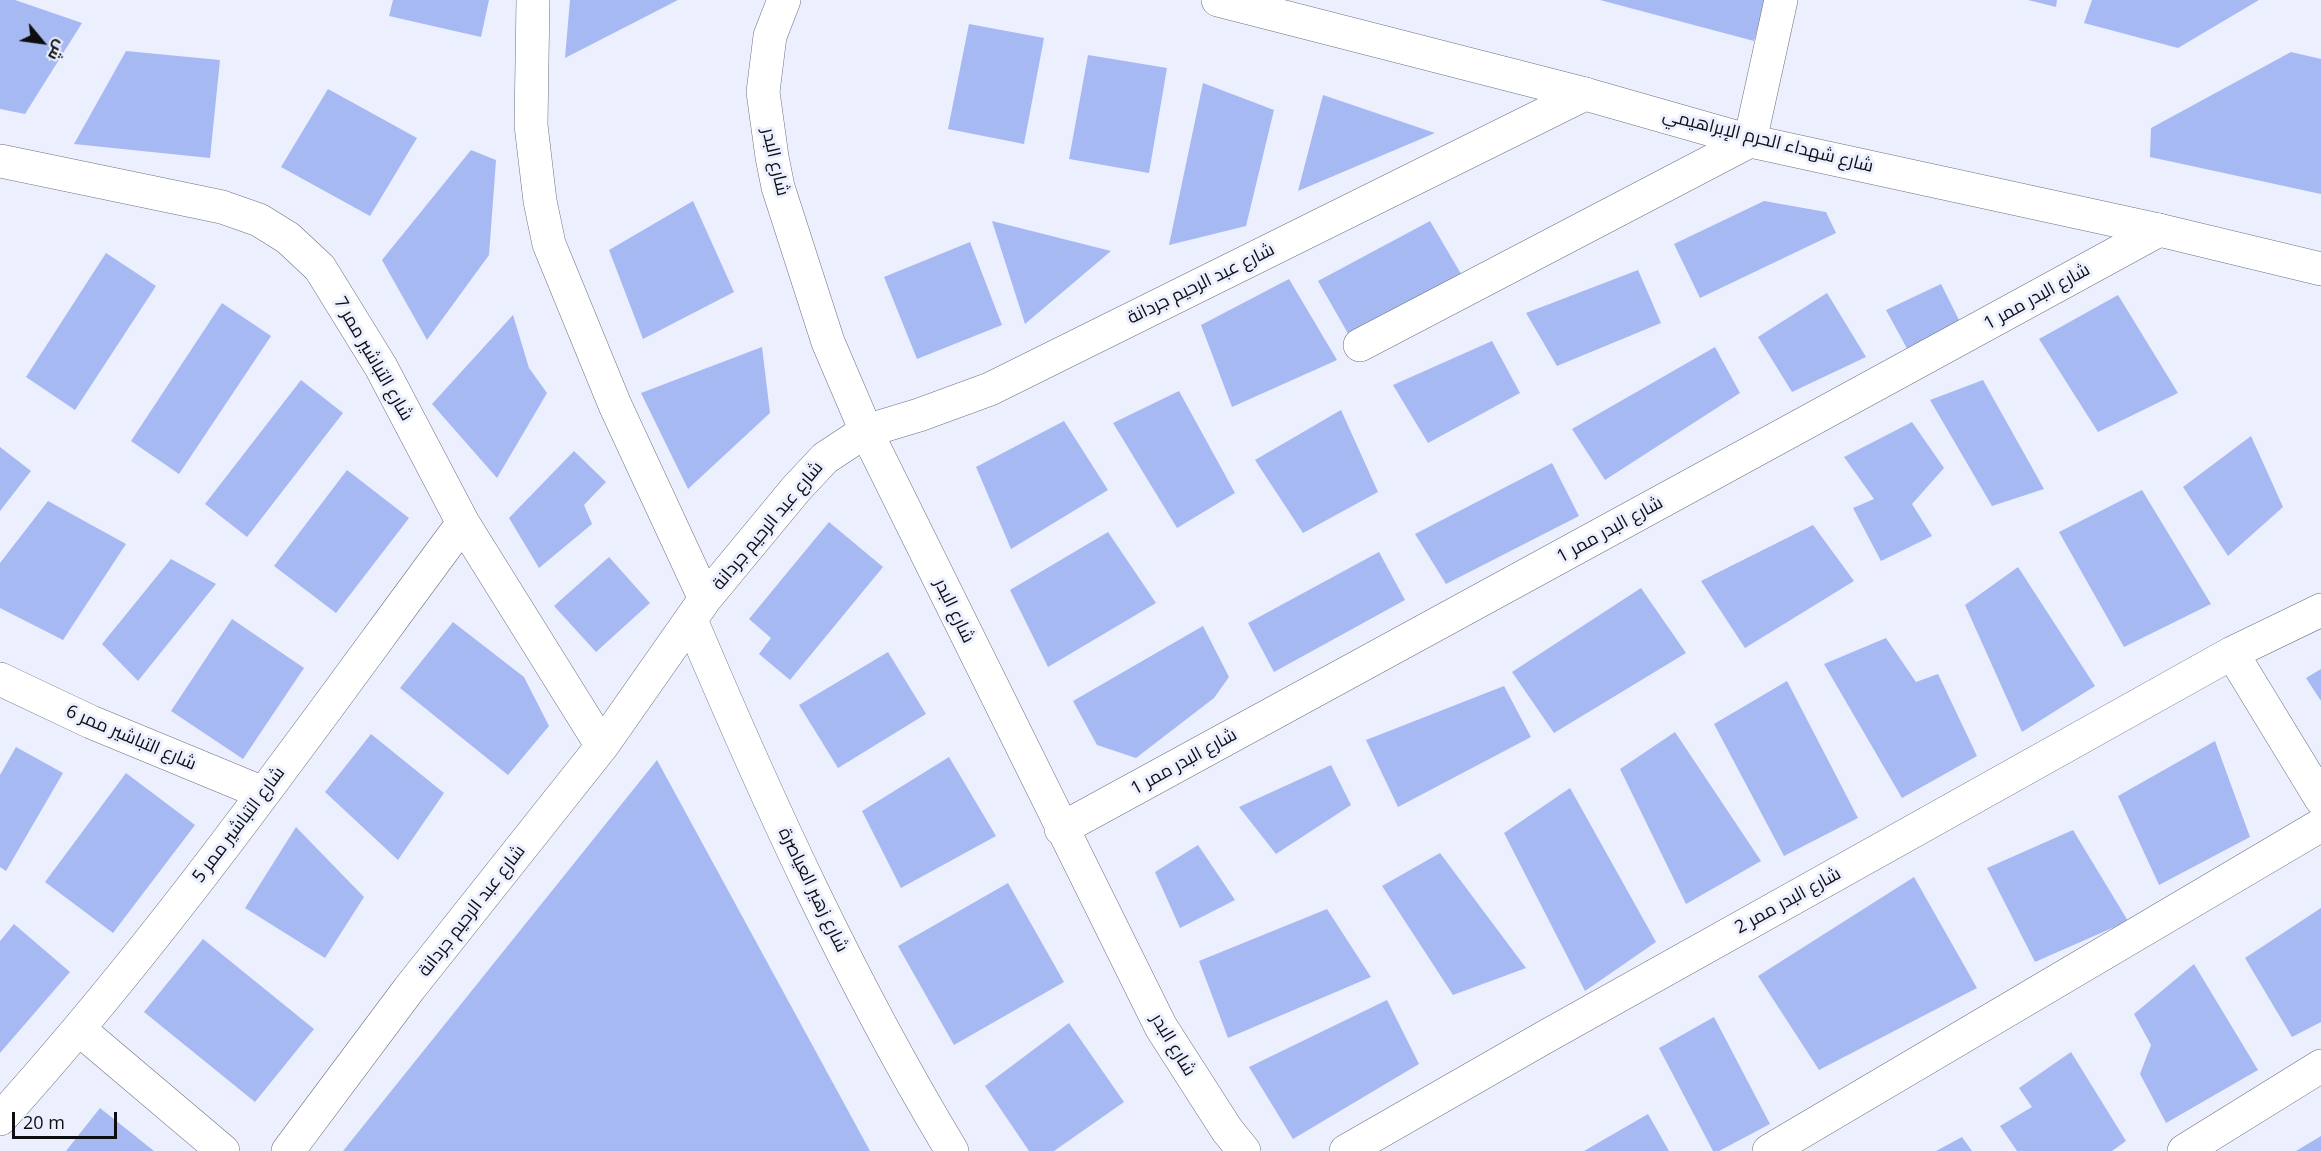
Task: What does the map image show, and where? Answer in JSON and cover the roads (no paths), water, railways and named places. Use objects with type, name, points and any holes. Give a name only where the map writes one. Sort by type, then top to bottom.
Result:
[{"type":"street","name":"شارع زهير العياصرة","points":[[533,0],[531,125],[540,201],[549,244],[798,862],[873,1010],[952,1151]]},
{"type":"street","name":"شارع البدر","points":[[757,0],[770,36]]},
{"type":"street","name":"شارع البدر","points":[[784,0],[770,36],[763,92],[778,187],[828,342],[866,431],[1161,1027],[1227,1130],[1244,1151]]},
{"type":"street","name":"شارع شهداء الحرم الإبراهيمي","points":[[1218,0],[1585,94],[1750,141],[2159,230],[2321,269]]},
{"type":"street","points":[[1360,345],[1750,141],[1781,0]]},
{"type":"street","name":"شارع عبد الرحيم جردانة","points":[[288,1151],[410,989],[602,746],[698,610],[796,489],[825,458],[866,431],[919,415],[990,389],[1585,94]]},
{"type":"street","name":"شارع التباشير ممر 7","points":[[0,160],[222,207],[259,220],[288,238],[320,268],[381,367],[463,523],[602,746]]},
{"type":"street","name":"شارع البدر ممر 1","points":[[1061,829],[2159,230]]},
{"type":"street","name":"شارع التباشير ممر 5","points":[[1,1117],[80,1030],[168,920],[463,523]]},
{"type":"street","name":"شارع البدر ممر 2","points":[[1346,1151],[1545,1037],[2232,653],[2321,610]]},
{"type":"street","points":[[2232,653],[2321,799]]},
{"type":"street","name":"شارع التباشير ممر 6","points":[[0,679],[91,722],[262,793]]},
{"type":"street","points":[[1769,1151],[2321,825]]},
{"type":"street","points":[[80,1030],[223,1151]]},
{"type":"street","points":[[2184,1151],[2321,1066]]}]
